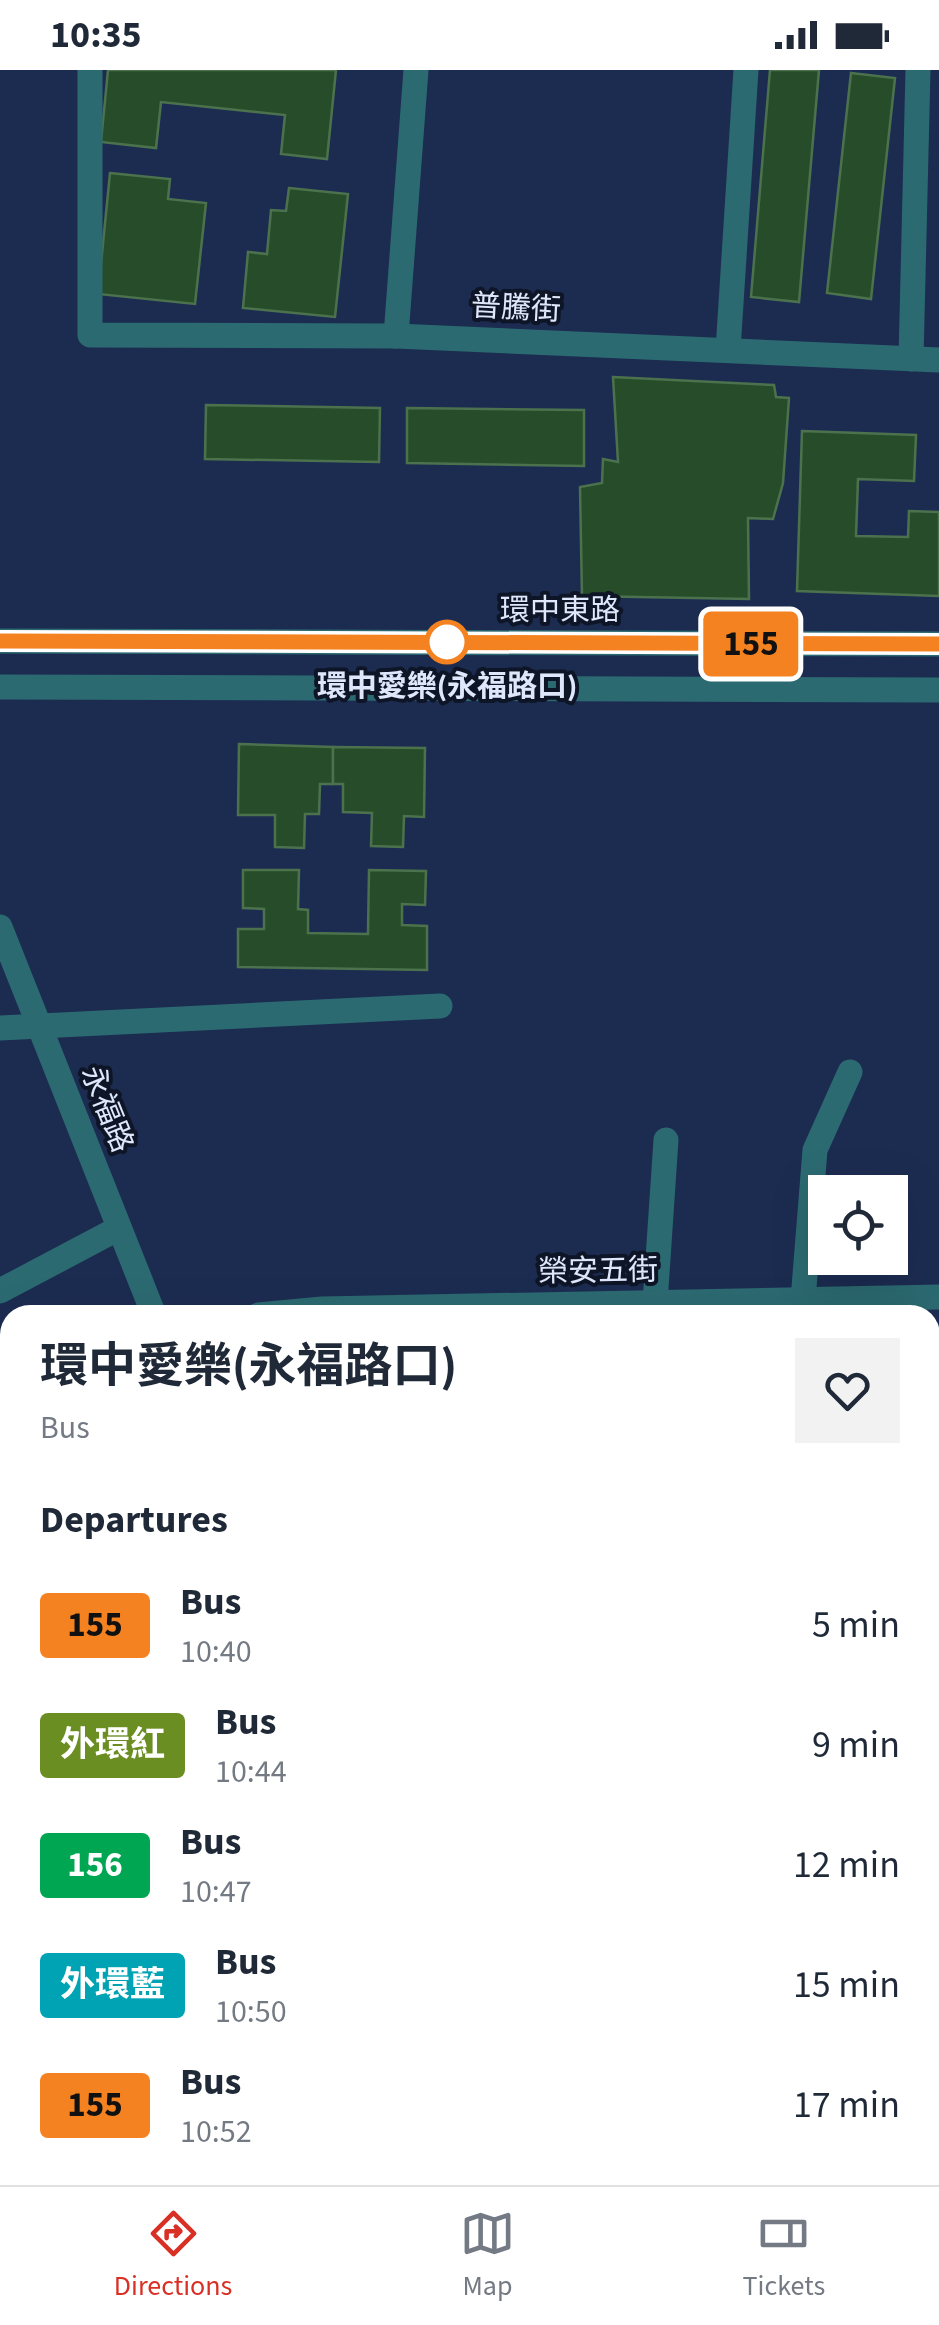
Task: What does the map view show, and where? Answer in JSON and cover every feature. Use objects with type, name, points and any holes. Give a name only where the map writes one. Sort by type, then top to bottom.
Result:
[{"type":"street","name":"普騰街","points":[[90,70],[90,335],[396,336],[939,360]]},
{"type":"street","points":[[396,336],[416,70]]},
{"type":"street","points":[[728,350],[746,70]]},
{"type":"street","points":[[912,359],[918,70]]},
{"type":"street","name":"環中東路","points":[[0,641],[939,644]]},
{"type":"street","points":[[0,687],[939,690]]},
{"type":"street","name":"永福路","points":[[0,927],[150,1305]]},
{"type":"street","points":[[0,1028],[440,1006]]},
{"type":"street","points":[[803,1300],[815,1150],[850,1072]]},
{"type":"street","points":[[655,1303],[666,1140]]},
{"type":"street","points":[[0,1292],[119,1228]]},
{"type":"street","name":"榮安五街","points":[[544,1305],[939,1298]]},
{"type":"building","points":[[108,70],[336,70],[327,159],[281,154],[285,115],[161,102],[156,148],[101,142]]},
{"type":"building","points":[[770,70],[819,70],[799,302],[751,297]]},
{"type":"building","points":[[851,73],[895,78],[871,299],[827,293]]},
{"type":"building","points":[[110,173],[170,179],[168,199],[206,203],[195,304],[98,294]]},
{"type":"building","points":[[289,188],[348,194],[335,317],[243,308],[248,252],[267,254],[271,210],[286,211]]},
{"type":"building","points":[[613,377],[774,385],[776,397],[789,398],[783,483],[773,519],[748,518],[749,599],[582,596],[580,487],[602,483],[603,459],[618,462]]},
{"type":"building","points":[[206,405],[380,408],[379,462],[205,459]]},
{"type":"building","points":[[407,408],[584,410],[584,466],[407,463]]},
{"type":"building","points":[[802,431],[916,435],[914,481],[858,479],[856,536],[908,537],[909,511],[939,512],[939,596],[797,591]]},
{"type":"building","points":[[239,744],[333,747],[333,784],[320,784],[319,814],[305,814],[304,848],[275,847],[275,815],[238,815]]},
{"type":"building","points":[[333,747],[425,748],[424,817],[404,816],[403,847],[371,846],[372,813],[343,812],[343,784],[333,784]]},
{"type":"building","points":[[243,870],[299,870],[298,909],[308,910],[308,933],[368,934],[369,870],[426,871],[425,905],[402,904],[402,925],[427,926],[427,970],[238,967],[238,929],[264,929],[264,909],[243,908]]},
{"type":"bus line","name":"155","points":[[0,641],[939,644]]},
{"type":"place","name":"環中愛樂(永福路口)","points":[[447,642]]}]
